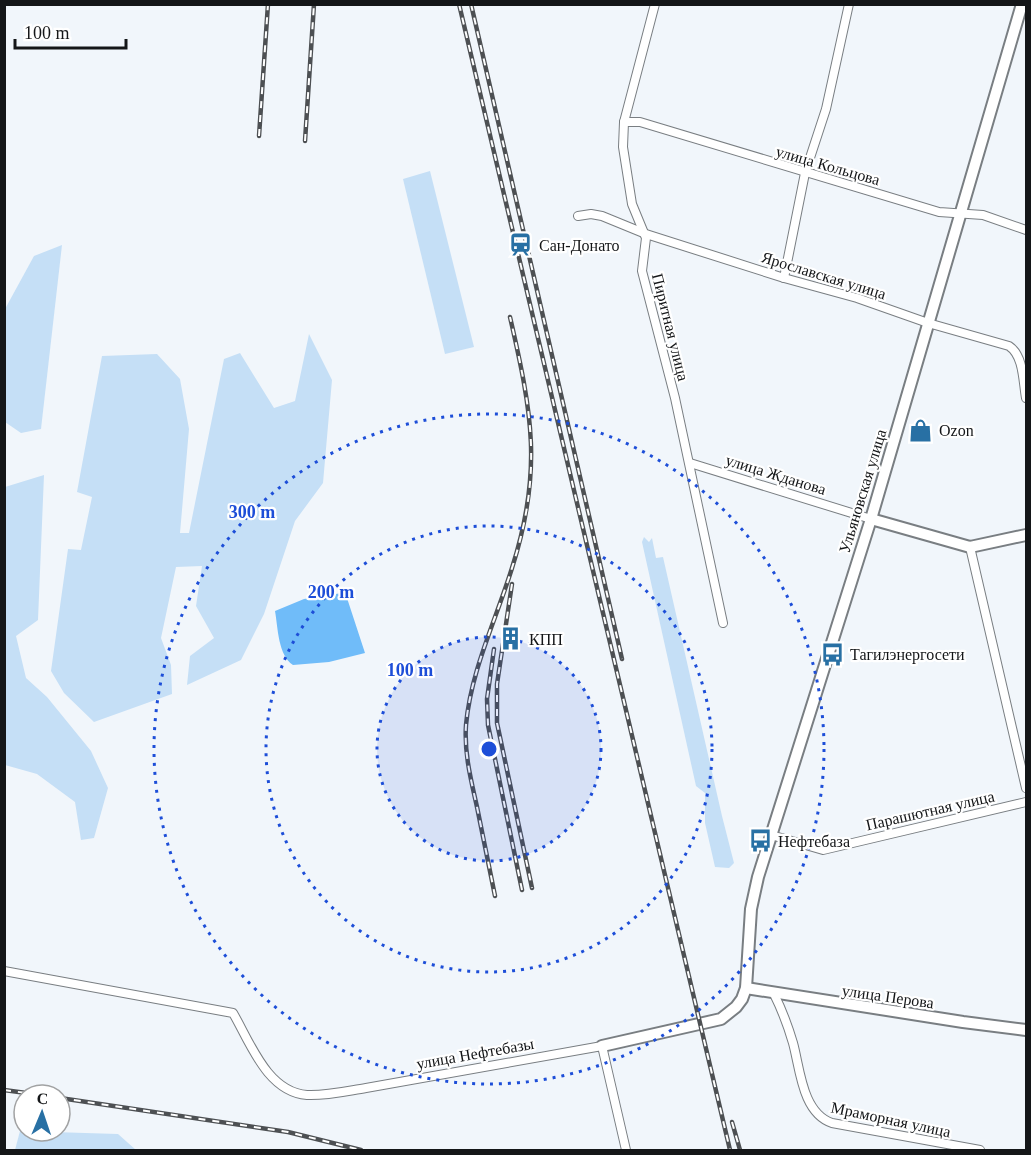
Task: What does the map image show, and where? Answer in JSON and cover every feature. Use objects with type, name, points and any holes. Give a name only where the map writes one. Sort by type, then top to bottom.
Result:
[{"type":"main road","name":"Ульяновская улица","points":[[746,988],[751,909],[758,877],[871,519],[1022,4]]},
{"type":"main road","name":"улица Жданова","points":[[871,519],[970,547],[1026,535]]},
{"type":"main road","name":"улица Перова","points":[[746,988],[1026,1030]]},
{"type":"main road","name":"улица Нефтебазы","points":[[602,1046],[721,1019],[736,1007],[746,988]]},
{"type":"street","points":[[646,234],[632,204],[623,147],[624,122],[655,4]]},
{"type":"street","points":[[784,278],[805,172],[826,110],[849,4]]},
{"type":"street","name":"улица Кольцова","points":[[624,122],[640,122],[939,212],[983,215],[1026,230]]},
{"type":"street","name":"Ярославская улица","points":[[578,216],[591,214],[602,216],[646,234],[784,278],[856,298],[928,323],[1009,346],[1015,350],[1019,359],[1026,398]]},
{"type":"street","name":"Пиритная улица","points":[[646,234],[642,271],[690,463],[723,623]]},
{"type":"street","name":"улица Жданова","points":[[690,463],[871,519]]},
{"type":"street","points":[[970,547],[1026,788]]},
{"type":"street","name":"Парашютная улица","points":[[771,835],[823,850],[1026,802]]},
{"type":"street","name":"улица Нефтебазы","points":[[4,971],[233,1012],[272,1077],[288,1090],[303,1094],[316,1095],[366,1088],[602,1046]]},
{"type":"street","name":"Мраморная улица","points":[[774,994],[788,1028],[804,1089],[817,1113],[823,1119],[832,1124],[980,1150]]},
{"type":"street","points":[[602,1046],[626,1150]]},
{"type":"shaded area","points":[[430,171],[474,347],[445,354],[403,179]]},
{"type":"shaded area","points":[[62,245],[41,429],[21,433],[5,422],[5,309],[34,256]]},
{"type":"shaded area","points":[[309,334],[332,380],[323,483],[295,521],[264,614],[241,660],[187,685],[190,656],[214,638],[196,606],[202,566],[176,567],[161,638],[171,665],[172,694],[94,722],[64,693],[51,671],[68,549],[81,550],[92,497],[77,492],[102,356],[157,354],[180,379],[189,429],[180,533],[189,533],[224,359],[240,353],[274,408],[295,401]]},
{"type":"shaded area","points":[[44,475],[38,620],[16,636],[26,678],[47,697],[91,751],[108,788],[94,838],[81,840],[75,802],[37,774],[5,765],[5,487]]},
{"type":"shaded area","points":[[644,537],[649,542],[652,538],[656,558],[663,557],[734,863],[729,868],[715,867],[705,823],[705,793],[696,786],[642,542]]},
{"type":"shaded area","points":[[72,1133],[118,1134],[136,1150],[15,1150],[17,1143],[72,1143]]},
{"type":"water","points":[[342,593],[346,595],[365,653],[329,662],[293,665],[284,655],[275,611],[304,599]]},
{"type":"railway","points":[[259,136],[268,4]]},
{"type":"railway","points":[[305,141],[314,4]]},
{"type":"railway","points":[[459,4],[730,1150]]},
{"type":"railway","points":[[471,4],[622,659]]},
{"type":"railway","points":[[495,896],[470,777],[466,725],[473,685],[512,568],[528,501],[531,442],[524,383],[510,317]]},
{"type":"railway","points":[[512,584],[497,684],[497,723],[532,888]]},
{"type":"railway","points":[[494,649],[487,699],[488,725],[522,890]]},
{"type":"railway","points":[[4,1090],[12,1091]]},
{"type":"railway","points":[[72,1100],[288,1132],[361,1150]]},
{"type":"railway","points":[[732,1122],[740,1150]]},
{"type":"place","name":"Сан-Донато","points":[[521,245]]},
{"type":"place","name":"Ozon","points":[[921,430]]},
{"type":"place","name":"КПП","points":[[511,639]]},
{"type":"place","name":"Тагилэнергосети","points":[[832,654]]},
{"type":"place","name":"Нефтебаза","points":[[760,841]]}]
